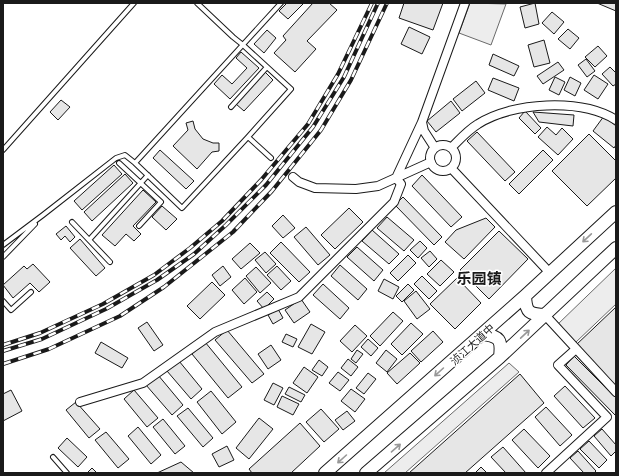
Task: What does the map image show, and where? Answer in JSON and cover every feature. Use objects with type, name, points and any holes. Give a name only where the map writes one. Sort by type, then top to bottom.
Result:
[{"type":"main road","name":"浈江大道中","points":[[325,473],[525,296],[616,212]]},
{"type":"main road","points":[[366,473],[500,357],[616,248]]},
{"type":"main road","points":[[525,296],[526,306],[529,312],[545,315]]},
{"type":"main road","points":[[482,334],[493,336],[498,339],[501,344],[500,357]]},
{"type":"street","points":[[396,178],[422,122],[465,3]]},
{"type":"street","points":[[451,148],[478,123],[510,110],[527,107],[554,105],[579,108],[607,115],[616,120]]},
{"type":"street","points":[[422,122],[424,131],[435,148]]},
{"type":"street","points":[[442,145],[451,148],[454,152],[455,160],[451,168],[447,170],[439,170],[433,166],[430,154],[435,148],[442,145]]},
{"type":"street","points":[[293,178],[315,188],[356,190],[378,186],[431,162]]},
{"type":"street","points":[[451,168],[550,273]]},
{"type":"street","points":[[80,402],[143,383],[215,332],[299,297],[394,202],[401,184],[396,178]]},
{"type":"street","points":[[545,315],[616,392]]},
{"type":"street","points":[[546,473],[607,417],[558,365],[576,349]]},
{"type":"lane","points":[[3,150],[134,3]]},
{"type":"lane","points":[[3,245],[116,158],[125,155],[182,208],[248,138],[291,89],[197,3]]},
{"type":"lane","points":[[135,163],[281,3]]},
{"type":"lane","points":[[231,106],[268,67]]},
{"type":"lane","points":[[248,138],[270,158]]},
{"type":"lane","points":[[119,163],[161,202],[139,226]]},
{"type":"lane","points":[[89,240],[148,176]]},
{"type":"lane","points":[[3,257],[43,215]]},
{"type":"lane","points":[[72,222],[110,262]]},
{"type":"lane","points":[[3,301],[12,310],[31,292]]},
{"type":"lane","points":[[53,457],[67,473]]},
{"type":"shaded area","points":[[470,3],[506,4],[491,45],[459,33]]},
{"type":"shaded area","points":[[616,268],[616,304],[575,343],[557,325]]},
{"type":"shaded area","points":[[509,363],[519,372],[405,473],[384,473]]},
{"type":"building","points":[[287,3],[304,3],[288,19],[279,11]]},
{"type":"building","points":[[313,3],[329,3],[337,10],[307,41],[316,49],[295,72],[274,53],[286,40],[283,36]]},
{"type":"building","points":[[404,3],[443,3],[433,30],[399,18]]},
{"type":"building","points":[[535,3],[539,24],[525,28],[520,7]]},
{"type":"building","points":[[597,3],[616,3],[616,11]]},
{"type":"building","points":[[552,12],[564,22],[554,34],[542,23]]},
{"type":"building","points":[[409,27],[430,37],[422,54],[401,44]]},
{"type":"building","points":[[568,29],[579,38],[570,49],[558,39]]},
{"type":"building","points":[[267,30],[276,38],[264,53],[254,44]]},
{"type":"building","points":[[544,40],[550,63],[534,67],[528,45]]},
{"type":"building","points":[[598,46],[607,56],[595,67],[585,57]]},
{"type":"building","points":[[241,52],[259,68],[230,99],[214,84],[222,75],[232,84],[247,68],[236,58]]},
{"type":"building","points":[[493,54],[519,66],[514,76],[489,65]]},
{"type":"building","points":[[586,59],[595,71],[587,77],[578,65]]},
{"type":"building","points":[[558,62],[564,70],[543,84],[537,76]]},
{"type":"building","points":[[610,67],[616,73],[616,84],[613,86],[602,74]]},
{"type":"building","points":[[265,72],[273,80],[244,111],[236,104]]},
{"type":"building","points":[[594,75],[608,84],[598,99],[584,90]]},
{"type":"building","points":[[555,77],[565,82],[559,95],[549,90]]},
{"type":"building","points":[[570,77],[581,83],[575,96],[564,90]]},
{"type":"building","points":[[493,78],[519,88],[514,101],[488,90]]},
{"type":"building","points":[[476,81],[485,93],[462,111],[453,99]]},
{"type":"building","points":[[61,100],[70,107],[58,120],[50,112]]},
{"type":"building","points":[[451,101],[460,113],[436,132],[427,121]]},
{"type":"building","points":[[525,111],[541,128],[535,134],[519,118]]},
{"type":"building","points":[[533,112],[574,115],[573,126],[539,122]]},
{"type":"building","points":[[604,116],[616,126],[616,145],[614,148],[593,131]]},
{"type":"building","points":[[193,121],[195,129],[203,139],[213,143],[219,143],[219,151],[212,152],[197,169],[173,146],[188,130],[186,123]]},
{"type":"building","points":[[547,127],[556,135],[562,128],[573,139],[558,155],[538,137]]},
{"type":"building","points":[[477,132],[515,172],[505,181],[467,141]]},
{"type":"building","points":[[589,134],[616,161],[616,178],[587,206],[552,171]]},
{"type":"building","points":[[160,150],[194,181],[186,189],[153,158]]},
{"type":"building","points":[[543,150],[553,160],[519,194],[509,184]]},
{"type":"building","points":[[114,165],[122,174],[82,210],[74,201]]},
{"type":"building","points":[[125,174],[133,183],[92,221],[84,212]]},
{"type":"building","points":[[422,175],[462,217],[451,227],[412,186]]},
{"type":"building","points":[[143,190],[156,202],[133,226],[141,234],[134,241],[126,234],[115,246],[102,235]]},
{"type":"building","points":[[403,197],[442,237],[434,245],[395,205]]},
{"type":"building","points":[[162,206],[177,219],[166,230],[152,217]]},
{"type":"building","points":[[349,208],[363,222],[335,249],[321,235]]},
{"type":"building","points":[[283,215],[295,228],[283,238],[272,226]]},
{"type":"building","points":[[387,217],[414,240],[404,251],[377,228]]},
{"type":"building","points":[[486,218],[495,227],[464,259],[445,242],[456,230]]},
{"type":"building","points":[[66,226],[75,237],[70,242],[65,236],[61,240],[56,234]]},
{"type":"building","points":[[306,227],[330,255],[318,265],[294,237]]},
{"type":"building","points":[[372,230],[399,254],[389,264],[362,241]]},
{"type":"building","points":[[499,231],[528,259],[489,299],[460,270]]},
{"type":"building","points":[[80,239],[105,268],[96,276],[70,248]]},
{"type":"building","points":[[420,241],[427,248],[418,258],[410,250]]},
{"type":"building","points":[[281,242],[310,272],[299,282],[270,253]]},
{"type":"building","points":[[250,243],[260,253],[241,269],[232,259]]},
{"type":"building","points":[[357,247],[383,270],[374,281],[347,257]]},
{"type":"building","points":[[430,251],[437,259],[429,267],[421,258]]},
{"type":"building","points":[[265,252],[276,264],[266,273],[255,260]]},
{"type":"building","points":[[408,255],[416,263],[398,281],[390,273]]},
{"type":"building","points":[[441,260],[454,272],[440,286],[427,274]]},
{"type":"building","points":[[33,264],[50,282],[39,292],[30,283],[13,298],[3,285],[24,266],[27,269]]},
{"type":"building","points":[[340,265],[367,289],[358,300],[331,276]]},
{"type":"building","points":[[223,266],[231,277],[220,286],[212,275]]},
{"type":"building","points":[[277,266],[291,281],[281,290],[267,275]]},
{"type":"building","points":[[256,267],[271,283],[260,293],[246,276]]},
{"type":"building","points":[[422,276],[437,291],[429,299],[414,284]]},
{"type":"building","points":[[245,278],[257,292],[244,304],[232,290]]},
{"type":"building","points":[[457,278],[481,303],[455,329],[430,304]]},
{"type":"building","points":[[384,279],[399,287],[393,299],[378,291]]},
{"type":"building","points":[[212,282],[225,295],[200,319],[187,306]]},
{"type":"building","points":[[323,284],[349,308],[340,319],[313,295]]},
{"type":"building","points":[[408,284],[414,290],[402,302],[396,296]]},
{"type":"building","points":[[416,291],[430,309],[417,319],[404,301]]},
{"type":"building","points":[[267,292],[274,299],[264,309],[257,301]]},
{"type":"building","points":[[301,299],[310,312],[294,323],[285,310]]},
{"type":"building","points":[[616,307],[616,387],[576,345]]},
{"type":"building","points":[[278,309],[283,318],[273,324],[268,315]]},
{"type":"building","points":[[393,312],[403,321],[380,346],[370,336]]},
{"type":"building","points":[[147,322],[163,345],[154,351],[138,328]]},
{"type":"building","points":[[411,323],[423,334],[402,355],[391,344]]},
{"type":"building","points":[[311,324],[325,332],[312,354],[298,347]]},
{"type":"building","points":[[355,325],[367,336],[352,352],[340,341]]},
{"type":"building","points":[[227,330],[264,374],[252,383],[215,340]]},
{"type":"building","points":[[433,331],[443,342],[421,362],[411,351]]},
{"type":"building","points":[[286,334],[297,339],[293,347],[282,342]]},
{"type":"building","points":[[368,339],[378,348],[371,356],[361,347]]},
{"type":"building","points":[[101,342],[128,358],[122,368],[95,353]]},
{"type":"building","points":[[205,342],[242,387],[228,398],[192,354]]},
{"type":"building","points":[[271,345],[281,360],[268,369],[258,354]]},
{"type":"building","points":[[357,350],[363,354],[356,363],[351,359]]},
{"type":"building","points":[[386,350],[397,359],[387,372],[376,363]]},
{"type":"building","points":[[410,353],[420,363],[397,384],[387,373]]},
{"type":"building","points":[[574,356],[616,398],[616,416],[566,365]]},
{"type":"building","points":[[348,359],[358,367],[351,376],[341,368]]},
{"type":"building","points":[[319,360],[328,367],[322,376],[312,370]]},
{"type":"building","points":[[179,361],[202,389],[191,399],[167,371]]},
{"type":"building","points":[[304,367],[318,377],[307,393],[293,383]]},
{"type":"building","points":[[338,372],[349,380],[340,391],[329,383]]},
{"type":"building","points":[[368,373],[376,379],[364,394],[356,388]]},
{"type":"building","points":[[520,374],[544,403],[465,473],[409,473]]},
{"type":"building","points":[[158,375],[183,405],[172,415],[146,385]]},
{"type":"building","points":[[273,383],[283,388],[274,405],[264,400]]},
{"type":"building","points":[[565,386],[595,418],[583,428],[554,396]]},
{"type":"building","points":[[289,387],[305,395],[301,402],[285,394]]},
{"type":"building","points":[[351,389],[365,399],[355,412],[341,401]]},
{"type":"building","points":[[11,390],[22,411],[3,421],[3,394]]},
{"type":"building","points":[[134,390],[158,418],[147,427],[124,399]]},
{"type":"building","points":[[211,391],[236,422],[222,434],[197,402]]},
{"type":"building","points":[[282,396],[299,404],[293,415],[277,407]]},
{"type":"building","points":[[76,402],[100,429],[89,438],[66,410]]},
{"type":"building","points":[[546,407],[572,435],[560,446],[535,417]]},
{"type":"building","points":[[188,408],[213,438],[203,447],[177,416]]},
{"type":"building","points":[[321,409],[339,429],[324,442],[306,422]]},
{"type":"building","points":[[347,411],[355,421],[343,430],[335,420]]},
{"type":"building","points":[[259,418],[273,429],[249,459],[236,448]]},
{"type":"building","points":[[163,419],[185,446],[175,454],[153,427]]},
{"type":"building","points":[[300,423],[320,446],[291,473],[252,473],[249,469]]},
{"type":"building","points":[[138,427],[161,455],[151,464],[128,436]]},
{"type":"building","points":[[524,429],[550,456],[538,468],[512,440]]},
{"type":"building","points":[[602,429],[616,445],[616,451],[611,456],[594,436]]},
{"type":"building","points":[[106,432],[129,459],[118,468],[95,440]]},
{"type":"building","points":[[67,438],[87,457],[78,467],[58,448]]},
{"type":"building","points":[[589,441],[607,460],[599,468],[580,449]]},
{"type":"building","points":[[227,446],[234,460],[219,467],[212,454]]},
{"type":"building","points":[[503,447],[526,473],[506,473],[491,457]]},
{"type":"building","points":[[578,451],[596,471],[594,473],[584,473],[570,458]]},
{"type":"building","points":[[181,462],[194,473],[157,473]]},
{"type":"building","points":[[481,467],[487,473],[475,473]]},
{"type":"building","points":[[92,468],[97,473],[87,473]]},
{"type":"railway","points":[[3,345],[40,333],[103,304],[154,275],[190,248],[222,221],[261,180],[308,124],[338,74],[372,3]]},
{"type":"railway","points":[[3,351],[42,339],[106,309],[157,280],[194,254],[226,225],[266,185],[313,127],[344,77],[378,3]]},
{"type":"railway","points":[[3,364],[49,349],[120,316],[164,287],[233,232],[272,191],[321,130],[351,80],[387,3]]},
{"type":"district","name":"乐园镇","points":[[479,278]]}]
